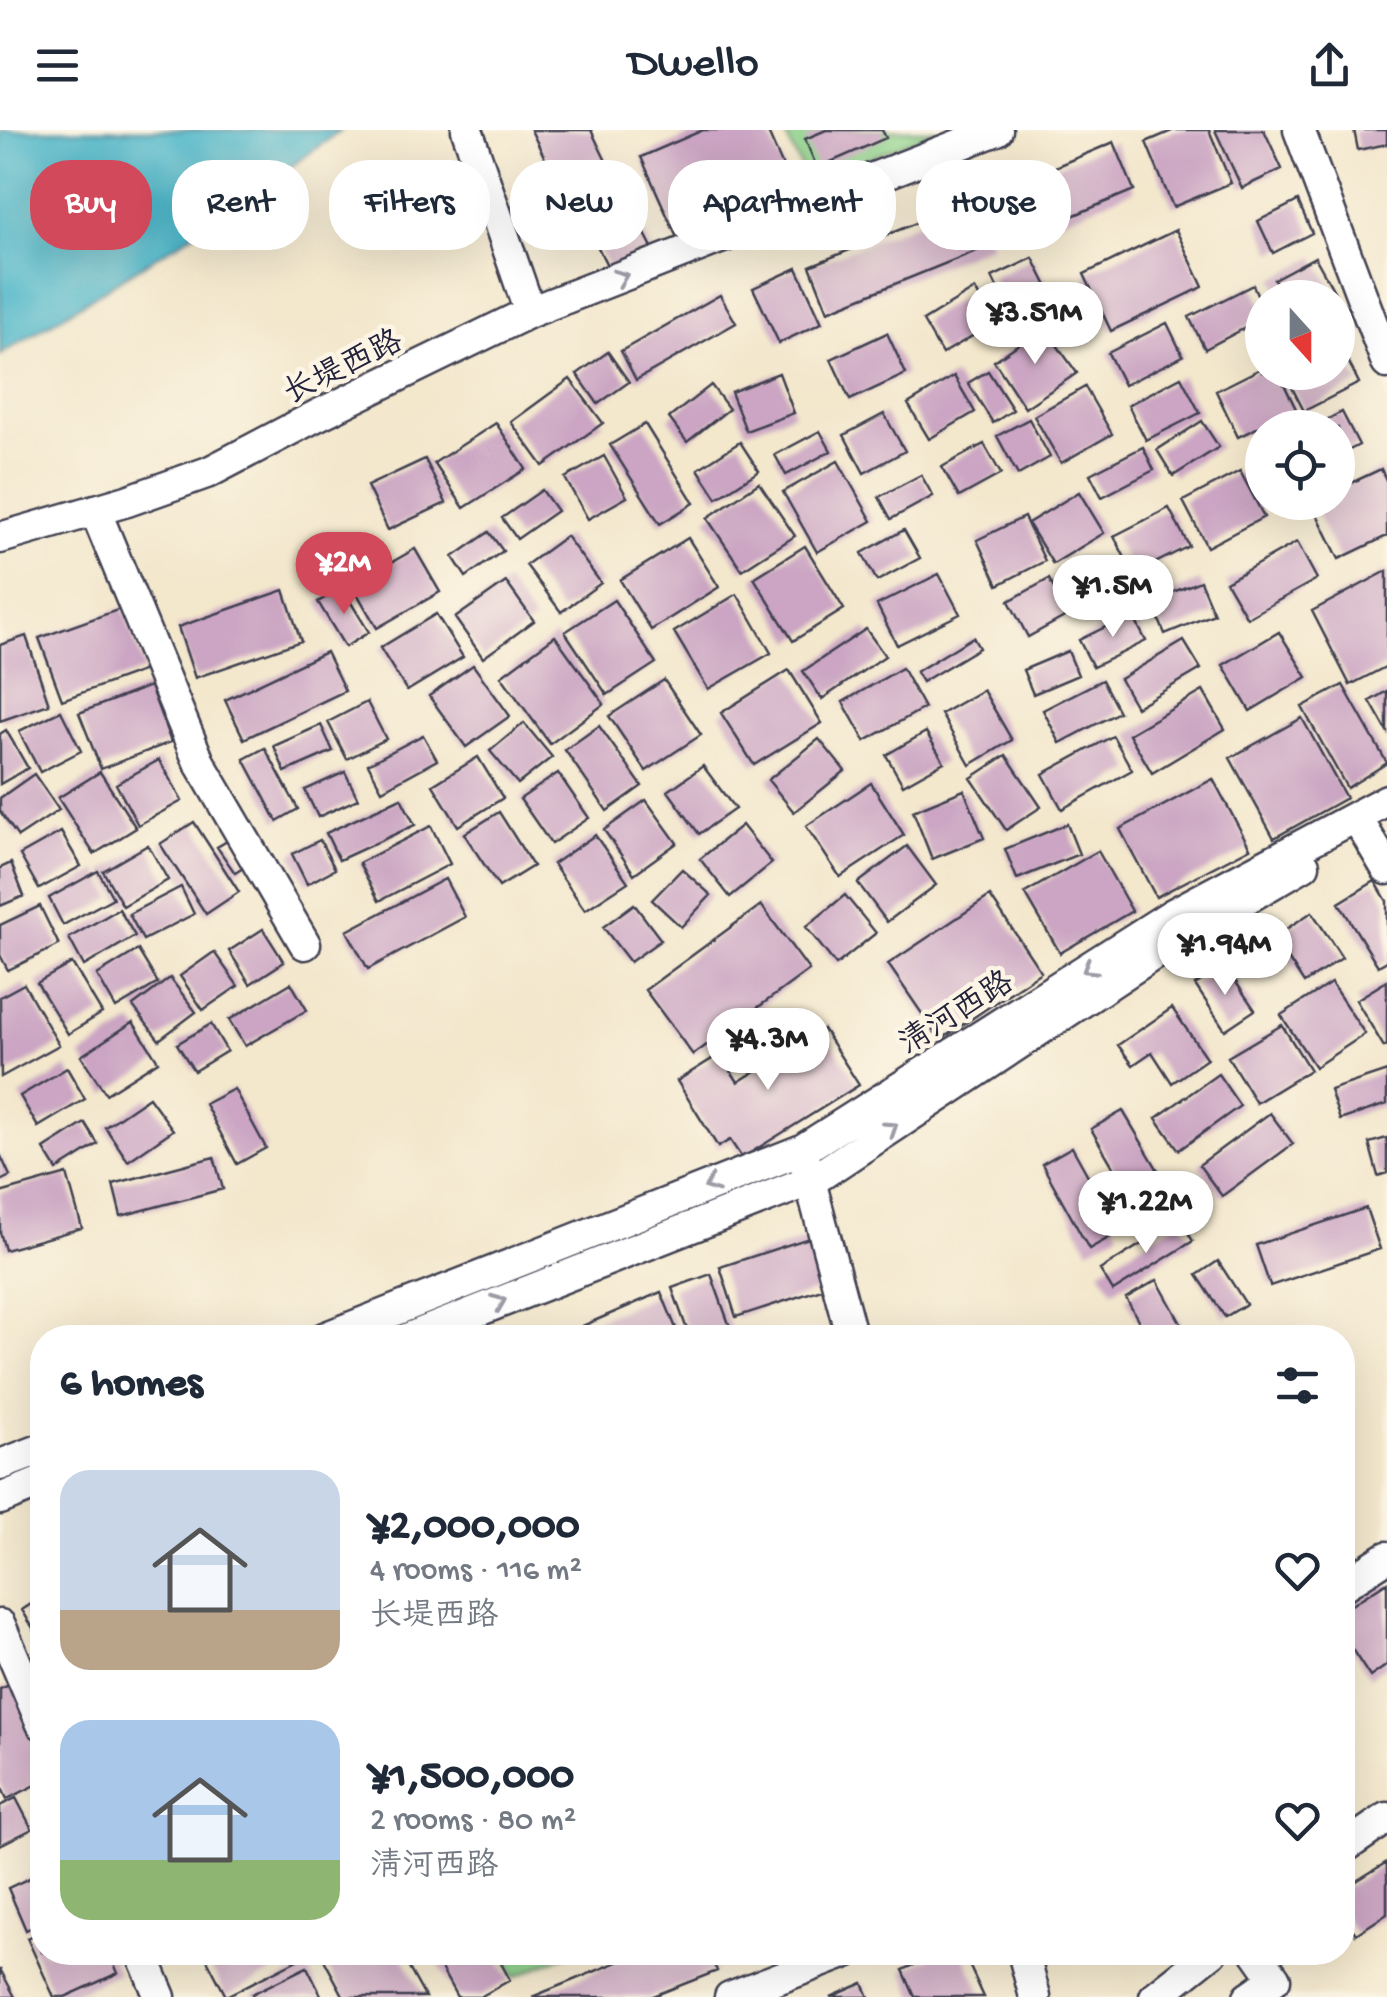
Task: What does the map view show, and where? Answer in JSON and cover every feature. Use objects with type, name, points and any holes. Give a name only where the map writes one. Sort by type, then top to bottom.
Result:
[{"type":"street","points":[[467,130],[530,312]]},
{"type":"street","name":"长堤西路","points":[[0,538],[210,472],[530,312],[997,130]]},
{"type":"street","points":[[1299,130],[1387,363]]},
{"type":"street","points":[[95,510],[199,762],[305,944]]},
{"type":"street","name":"清河西路","points":[[357,1325],[802,1150],[1173,914],[1387,800]]},
{"type":"street","points":[[1376,823],[1387,869]]},
{"type":"street","name":"清河西路","points":[[442,1325],[809,1181],[1177,939],[1376,823]]},
{"type":"street","points":[[802,1150],[848,1325]]},
{"type":"street","points":[[0,1466],[30,1454]]},
{"type":"street","points":[[0,1499],[30,1487]]},
{"type":"street","points":[[1355,1578],[1387,1558]]},
{"type":"street","points":[[0,1625],[30,1696]]},
{"type":"street","points":[[1355,1839],[1387,1818]]},
{"type":"street","points":[[146,1965],[160,1997]]},
{"type":"street","points":[[730,1997],[813,1965]]},
{"type":"street","points":[[1026,1965],[1035,1997]]},
{"type":"street","points":[[1156,1997],[1196,1965]]},
{"type":"street","points":[[1249,1997],[1275,1979],[1265,1965]]},
{"type":"green space","points":[[783,130],[938,130],[865,160],[798,160]]},
{"type":"green space","points":[[508,1965],[542,1965],[514,1977]]},
{"type":"water","points":[[0,130],[341,130],[300,160],[172,160],[172,247],[0,355]]},
{"type":"building","points":[[531,130],[591,130],[605,160],[546,160]]},
{"type":"building","points":[[703,130],[767,130],[780,160],[668,160],[668,218],[648,173],[648,160],[641,157]]},
{"type":"building","points":[[826,130],[882,130],[886,138],[835,160],[814,160],[805,139]]},
{"type":"building","points":[[1174,130],[1209,130],[1231,183],[1173,207],[1146,142]]},
{"type":"building","points":[[1215,130],[1264,130],[1282,169],[1242,188]]},
{"type":"building","points":[[1354,130],[1387,130],[1387,144],[1358,150]]},
{"type":"building","points":[[1114,142],[1134,190],[1071,217],[1071,160]]},
{"type":"building","points":[[1298,201],[1312,233],[1273,253],[1258,221]]},
{"type":"building","points":[[916,223],[916,250],[979,250],[828,311],[810,266],[850,250],[896,250],[896,231]]},
{"type":"building","points":[[1176,230],[1203,287],[1111,331],[1084,274]]},
{"type":"building","points":[[648,239],[656,255],[613,277],[599,250],[648,250]]},
{"type":"building","points":[[1315,257],[1328,280],[1275,280]]},
{"type":"building","points":[[1033,258],[1049,290],[1008,310],[992,277]]},
{"type":"building","points":[[797,268],[822,323],[779,343],[753,288]]},
{"type":"building","points":[[975,289],[994,323],[942,354],[923,321]]},
{"type":"building","points":[[1245,289],[1245,328],[1205,349],[1189,317]]},
{"type":"building","points":[[720,295],[736,323],[636,380],[621,351]]},
{"type":"building","points":[[1167,323],[1183,356],[1124,385],[1108,353]]},
{"type":"building","points":[[1044,327],[1077,373],[1025,408],[994,361]]},
{"type":"building","points":[[887,333],[906,374],[850,400],[831,359]]},
{"type":"building","points":[[608,352],[629,382],[598,404],[577,374]]},
{"type":"building","points":[[988,371],[1013,410],[993,423],[968,383]]},
{"type":"building","points":[[779,373],[794,413],[746,431],[731,392]]},
{"type":"building","points":[[954,376],[975,412],[929,439],[908,404]]},
{"type":"building","points":[[1245,376],[1245,390],[1287,390],[1296,409],[1245,410],[1245,434],[1238,437],[1216,391]]},
{"type":"building","points":[[1181,377],[1200,413],[1146,440],[1128,405]]},
{"type":"building","points":[[570,379],[603,423],[543,466],[511,422]]},
{"type":"building","points":[[711,385],[729,409],[687,442],[669,418]]},
{"type":"building","points":[[1085,387],[1112,434],[1061,463],[1034,416]]},
{"type":"building","points":[[1293,390],[1345,390],[1306,410]]},
{"type":"building","points":[[884,414],[905,451],[864,473],[844,435]]},
{"type":"building","points":[[1029,419],[1050,457],[1018,475],[997,436]]},
{"type":"building","points":[[1202,421],[1219,447],[1173,476],[1157,450]]},
{"type":"building","points":[[496,423],[526,469],[464,508],[434,463]]},
{"type":"building","points":[[645,424],[694,503],[660,524],[610,445]]},
{"type":"building","points":[[820,431],[831,451],[786,475],[775,455]]},
{"type":"building","points":[[740,442],[759,471],[717,498],[698,469]]},
{"type":"building","points":[[984,444],[1001,474],[959,497],[942,467]]},
{"type":"building","points":[[1143,447],[1154,470],[1102,497],[1090,474]]},
{"type":"building","points":[[604,456],[627,497],[588,519],[565,478]]},
{"type":"building","points":[[425,459],[446,503],[388,530],[367,486]]},
{"type":"building","points":[[838,461],[872,521],[817,552],[783,492]]},
{"type":"building","points":[[1381,469],[1387,482],[1387,536],[1339,559],[1320,520],[1355,520],[1355,481]]},
{"type":"building","points":[[1240,471],[1245,481],[1245,520],[1258,520],[1207,547],[1183,501]]},
{"type":"building","points":[[921,475],[933,496],[891,519],[879,497]]},
{"type":"building","points":[[759,483],[795,536],[742,570],[707,518]]},
{"type":"building","points":[[542,490],[557,511],[517,539],[502,518]]},
{"type":"building","points":[[1079,492],[1104,533],[1053,564],[1028,523]]},
{"type":"building","points":[[1169,508],[1189,546],[1133,574],[1114,536]]},
{"type":"building","points":[[1024,517],[1045,561],[998,585],[977,540]]},
{"type":"building","points":[[904,530],[920,558],[877,581],[862,553]]},
{"type":"building","points":[[489,532],[503,551],[466,577],[453,557]]},
{"type":"building","points":[[566,536],[601,583],[561,612],[526,565]]},
{"type":"building","points":[[688,538],[719,587],[651,630],[620,580]]},
{"type":"building","points":[[1297,542],[1317,579],[1247,618],[1226,582]]},
{"type":"building","points":[[805,546],[844,609],[793,641],[754,578]]},
{"type":"building","points":[[415,549],[440,592],[377,628],[352,585]]},
{"type":"building","points":[[1113,559],[1130,589],[1086,616],[1068,586]]},
{"type":"building","points":[[1387,571],[1387,666],[1350,685],[1312,611]]},
{"type":"building","points":[[939,574],[960,614],[897,645],[877,605]]},
{"type":"building","points":[[1049,579],[1068,615],[1028,637],[1009,601]]},
{"type":"building","points":[[1200,581],[1214,614],[1165,634],[1151,601]]},
{"type":"building","points":[[506,582],[534,621],[483,658],[455,618]]},
{"type":"building","points":[[342,588],[369,632],[345,647],[318,602]]},
{"type":"building","points":[[284,590],[301,641],[195,678],[178,627]]},
{"type":"building","points":[[737,594],[771,653],[708,689],[674,632]]},
{"type":"building","points":[[614,600],[656,663],[607,695],[565,632]]},
{"type":"building","points":[[123,608],[145,670],[62,700],[39,638]]},
{"type":"building","points":[[436,614],[463,657],[407,691],[380,648]]},
{"type":"building","points":[[1132,614],[1146,641],[1093,667],[1079,640]]},
{"type":"building","points":[[866,629],[885,656],[822,699],[803,671]]},
{"type":"building","points":[[1279,632],[1307,677],[1250,711],[1223,665]]},
{"type":"building","points":[[26,636],[49,704],[0,721],[0,645]]},
{"type":"building","points":[[555,636],[604,704],[550,744],[501,676]]},
{"type":"building","points":[[973,637],[979,648],[922,682],[916,672]]},
{"type":"building","points":[[1184,641],[1201,669],[1136,707],[1120,679]]},
{"type":"building","points":[[1068,651],[1078,675],[1033,694],[1023,670]]},
{"type":"building","points":[[326,652],[345,691],[244,739],[225,700]]},
{"type":"building","points":[[473,665],[510,716],[466,747],[429,696]]},
{"type":"building","points":[[902,668],[924,708],[865,741],[843,702]]},
{"type":"building","points":[[789,670],[822,723],[754,765],[721,713]]},
{"type":"building","points":[[664,680],[701,735],[646,771],[609,716]]},
{"type":"building","points":[[1102,680],[1119,712],[1060,743],[1043,710]]},
{"type":"building","points":[[1343,685],[1387,763],[1347,788],[1302,707]]},
{"type":"building","points":[[150,686],[171,742],[101,769],[79,713]]},
{"type":"building","points":[[983,690],[1012,740],[970,765],[941,714]]},
{"type":"building","points":[[1203,691],[1225,729],[1152,773],[1129,734]]},
{"type":"building","points":[[1387,691],[1387,731],[1370,701]]},
{"type":"building","points":[[367,702],[386,739],[347,759],[328,722]]},
{"type":"building","points":[[61,711],[81,751],[40,772],[19,731]]},
{"type":"building","points":[[1302,718],[1346,798],[1274,838],[1230,758]]},
{"type":"building","points":[[524,723],[552,757],[518,784],[490,751]]},
{"type":"building","points":[[321,725],[333,751],[285,772],[274,746]]},
{"type":"building","points":[[599,726],[642,786],[607,811],[565,750]]},
{"type":"building","points":[[6,730],[28,768],[0,784],[0,734]]},
{"type":"building","points":[[926,732],[944,762],[903,785],[886,755]]},
{"type":"building","points":[[423,735],[437,760],[382,790],[368,764]]},
{"type":"building","points":[[1113,736],[1132,770],[1062,809],[1043,774]]},
{"type":"building","points":[[819,739],[845,771],[794,812],[768,780]]},
{"type":"building","points":[[265,748],[298,809],[277,821],[244,759]]},
{"type":"building","points":[[1006,755],[1041,807],[1006,830],[971,778]]},
{"type":"building","points":[[478,757],[503,798],[458,826],[433,785]]},
{"type":"building","points":[[159,760],[182,801],[138,825],[116,784]]},
{"type":"building","points":[[703,766],[735,809],[699,834],[668,791]]},
{"type":"building","points":[[100,772],[136,828],[94,854],[58,798]]},
{"type":"building","points":[[345,772],[358,799],[318,817],[305,790]]},
{"type":"building","points":[[558,773],[589,818],[551,844],[520,799]]},
{"type":"building","points":[[34,774],[59,810],[18,837],[0,811],[0,798]]},
{"type":"building","points":[[1213,779],[1250,848],[1156,897],[1120,829]]},
{"type":"building","points":[[871,783],[904,835],[840,877],[806,826]]},
{"type":"building","points":[[964,790],[984,838],[932,859],[913,811]]},
{"type":"building","points":[[401,798],[415,825],[339,860],[326,833]]},
{"type":"building","points":[[646,800],[677,843],[634,874],[604,830]]},
{"type":"building","points":[[499,812],[533,866],[499,887],[464,834]]},
{"type":"building","points":[[194,822],[239,892],[206,914],[160,844]]},
{"type":"building","points":[[1067,824],[1079,854],[1017,879],[1005,849]]},
{"type":"building","points":[[742,825],[772,863],[730,897],[700,859]]},
{"type":"building","points":[[431,826],[450,864],[379,901],[359,863]]},
{"type":"building","points":[[61,832],[81,866],[39,889],[20,855]]},
{"type":"building","points":[[595,835],[628,882],[585,910],[553,864]]},
{"type":"building","points":[[229,840],[246,866],[235,873],[217,847]]},
{"type":"building","points":[[320,840],[335,869],[307,884],[292,854]]},
{"type":"building","points":[[148,845],[168,880],[123,906],[103,871]]},
{"type":"building","points":[[907,846],[936,885],[887,922],[858,883]]},
{"type":"building","points":[[1098,851],[1132,911],[1060,953],[1025,893]]},
{"type":"building","points":[[11,863],[24,896],[0,906],[0,868]]},
{"type":"building","points":[[682,869],[711,895],[681,927],[652,900]]},
{"type":"building","points":[[98,871],[113,898],[63,925],[49,898]]},
{"type":"building","points":[[445,879],[465,917],[368,969],[347,931]]},
{"type":"building","points":[[1375,881],[1387,901],[1387,961],[1378,966],[1339,903]]},
{"type":"building","points":[[181,887],[194,914],[143,940],[129,914]]},
{"type":"building","points":[[845,895],[876,933],[836,965],[806,927]]},
{"type":"building","points":[[990,896],[1041,972],[940,1040],[888,964]]},
{"type":"building","points":[[634,904],[661,940],[630,962],[603,927]]},
{"type":"building","points":[[761,905],[809,970],[693,1055],[645,990]]},
{"type":"building","points":[[40,906],[59,945],[8,970],[0,955],[0,925]]},
{"type":"building","points":[[119,909],[135,936],[84,966],[69,938]]},
{"type":"building","points":[[1312,912],[1342,958],[1304,983],[1274,937]]},
{"type":"building","points":[[263,929],[284,962],[250,984],[229,951]]},
{"type":"building","points":[[138,950],[158,983],[116,1008],[97,975]]},
{"type":"building","points":[[214,952],[238,986],[203,1010],[180,976]]},
{"type":"building","points":[[72,963],[102,1013],[68,1034],[37,983]]},
{"type":"building","points":[[1224,965],[1255,1010],[1225,1030],[1195,985]]},
{"type":"building","points":[[170,978],[196,1012],[159,1040],[133,1006]]},
{"type":"building","points":[[1387,981],[1387,1045],[1384,1047],[1356,1000]]},
{"type":"building","points":[[291,983],[307,1010],[245,1046],[229,1020]]},
{"type":"building","points":[[1331,983],[1365,1034],[1315,1067],[1281,1015]]},
{"type":"building","points":[[24,984],[59,1045],[1,1077],[0,997]]},
{"type":"building","points":[[1172,1008],[1207,1059],[1172,1083],[1152,1052],[1133,1065],[1118,1045]]},
{"type":"building","points":[[133,1022],[158,1061],[106,1094],[81,1056]]},
{"type":"building","points":[[211,1024],[227,1051],[194,1071],[177,1044]]},
{"type":"building","points":[[1282,1025],[1310,1070],[1256,1103],[1228,1057]]},
{"type":"building","points":[[823,1029],[859,1085],[742,1158],[730,1140],[718,1147],[677,1081],[720,1054],[738,1082]]},
{"type":"building","points":[[67,1068],[85,1099],[38,1127],[20,1096]]},
{"type":"building","points":[[1387,1071],[1387,1104],[1340,1120],[1330,1090]]},
{"type":"building","points":[[1218,1074],[1240,1106],[1179,1150],[1156,1118]]},
{"type":"building","points":[[234,1089],[266,1148],[237,1164],[205,1104]]},
{"type":"building","points":[[149,1097],[173,1130],[128,1161],[105,1127]]},
{"type":"building","points":[[1123,1111],[1175,1199],[1143,1218],[1091,1129]]},
{"type":"building","points":[[1270,1113],[1293,1144],[1222,1196],[1199,1165]]},
{"type":"building","points":[[85,1123],[98,1144],[57,1170],[44,1149]]},
{"type":"building","points":[[1387,1138],[1387,1173],[1378,1176],[1369,1143]]},
{"type":"building","points":[[1072,1147],[1119,1232],[1089,1249],[1042,1164]]},
{"type":"building","points":[[0,1154],[10,1176],[0,1181]]},
{"type":"building","points":[[214,1157],[223,1189],[121,1216],[113,1184]]},
{"type":"building","points":[[67,1174],[82,1228],[5,1250],[0,1232],[0,1193]]},
{"type":"building","points":[[1366,1208],[1380,1249],[1270,1286],[1256,1245]]},
{"type":"building","points":[[1180,1220],[1193,1241],[1113,1291],[1100,1270]]},
{"type":"building","points":[[809,1238],[825,1288],[736,1317],[720,1267]]},
{"type":"building","points":[[1218,1261],[1246,1304],[1225,1317],[1197,1275]]},
{"type":"building","points":[[711,1274],[729,1325],[685,1325],[672,1288]]},
{"type":"building","points":[[1157,1280],[1182,1325],[1141,1325],[1126,1298]]},
{"type":"building","points":[[661,1292],[675,1325],[585,1325]]},
{"type":"building","points":[[1387,1582],[1387,1665],[1370,1677],[1355,1654],[1355,1603]]},
{"type":"building","points":[[30,1605],[30,1623],[22,1610]]},
{"type":"building","points":[[14,1683],[30,1718],[30,1788],[7,1799],[0,1784],[0,1689]]},
{"type":"building","points":[[16,1798],[30,1830],[0,1845],[0,1806]]},
{"type":"building","points":[[1387,1862],[1387,1914],[1356,1934],[1355,1933],[1355,1882]]},
{"type":"building","points":[[30,1878],[30,1928],[26,1930],[8,1888]]},
{"type":"building","points":[[39,1965],[115,1965],[118,1973],[65,1997],[54,1997]]},
{"type":"building","points":[[210,1965],[287,1965],[226,1996]]},
{"type":"building","points":[[327,1965],[407,1965],[425,1997],[344,1997]]},
{"type":"building","points":[[439,1965],[502,1965],[510,1980],[480,1997],[457,1997]]},
{"type":"building","points":[[610,1965],[714,1965],[717,1971],[651,1997],[532,1997]]},
{"type":"building","points":[[914,1965],[969,1965],[984,1997],[915,1997],[903,1970]]},
{"type":"building","points":[[307,1967],[322,1997],[253,1997],[252,1994]]},
{"type":"building","points":[[0,1969],[15,1997],[0,1997]]},
{"type":"building","points":[[863,1983],[869,1997],[831,1997]]}]
